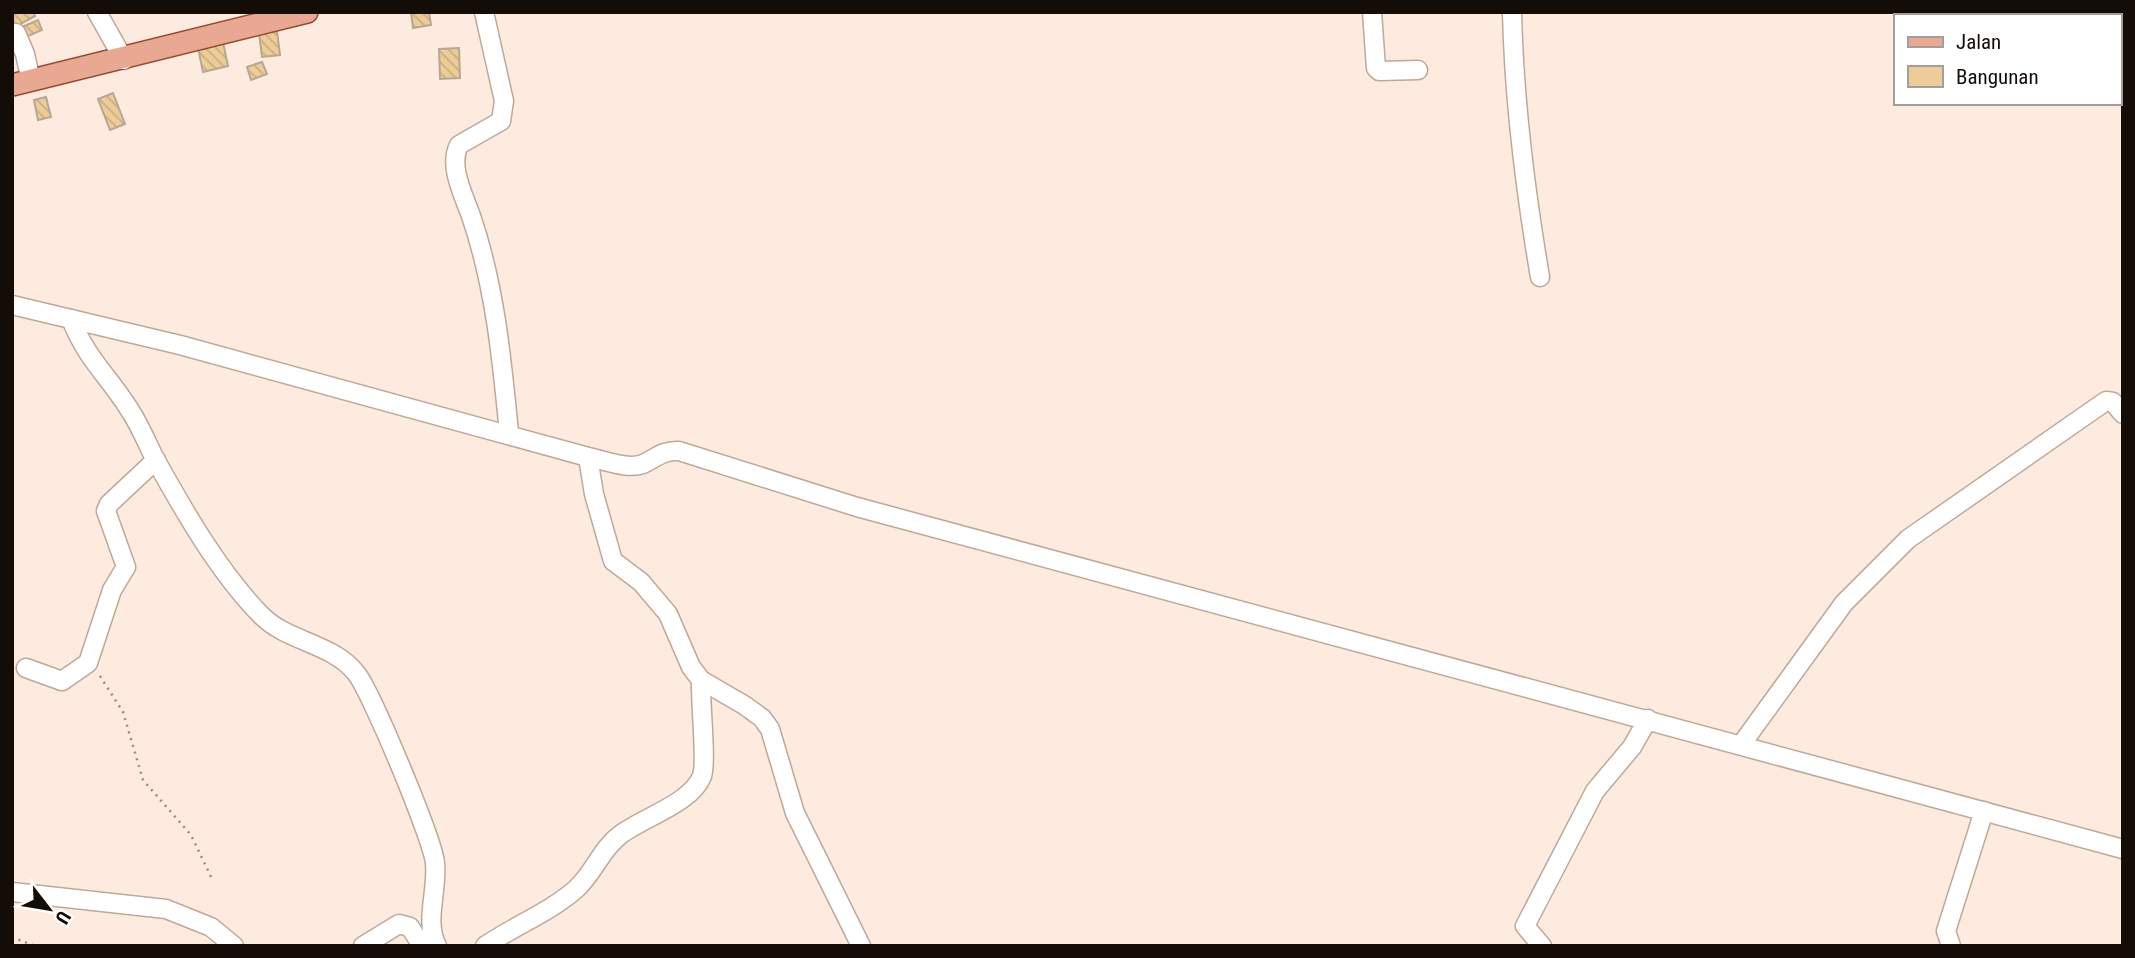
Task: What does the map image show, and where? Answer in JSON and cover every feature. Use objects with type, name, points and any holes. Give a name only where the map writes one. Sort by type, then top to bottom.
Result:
[{"type":"main road","points":[[22,83],[124,60],[307,12]]},
{"type":"street","points":[[97,12],[124,60]]},
{"type":"street","points":[[484,12],[504,101],[503,116],[501,121],[459,145],[455,164],[475,226],[497,321],[509,433]]},
{"type":"street","points":[[1372,12],[1376,68],[1379,71],[1419,70]]},
{"type":"street","points":[[1513,12],[1514,74],[1524,184],[1540,277]]},
{"type":"street","points":[[16,33],[25,54],[22,83]]},
{"type":"street","points":[[12,305],[509,433],[588,457],[632,465],[642,464],[662,453],[679,451],[857,507],[2123,849]]},
{"type":"street","points":[[71,319],[87,356],[130,410],[156,460],[231,582],[264,619],[339,658],[356,673],[372,704],[435,859],[437,888],[431,935],[437,946]]},
{"type":"street","points":[[1741,745],[1844,603],[1908,539],[1956,509],[2106,401],[2113,402],[2123,414]]},
{"type":"street","points":[[588,457],[594,495],[613,561],[640,582],[667,614],[691,667],[701,680],[744,705],[762,718],[770,729],[795,813],[861,946]]},
{"type":"street","points":[[26,668],[62,681],[88,663],[112,590],[126,567],[106,511],[109,504],[156,460]]},
{"type":"street","points":[[485,946],[516,924],[563,900],[579,886],[601,854],[620,834],[694,790],[704,769],[700,713],[701,680]]},
{"type":"street","points":[[1542,946],[1525,926],[1595,791],[1632,747],[1648,719]]},
{"type":"street","points":[[1951,946],[1946,931],[1984,811]]},
{"type":"street","points":[[12,892],[166,909],[211,927],[234,946]]},
{"type":"street","points":[[363,946],[399,924],[410,927],[422,946]]},
{"type":"path","points":[[88,663],[107,684],[123,712],[143,780],[191,835],[213,881]]},
{"type":"path","points":[[12,937],[34,946]]},
{"type":"building","points":[[33,12],[35,16],[15,27],[12,13]]},
{"type":"building","points":[[411,12],[429,12],[431,25],[413,28]]},
{"type":"building","points":[[38,20],[42,30],[21,39],[17,29]]},
{"type":"building","points":[[277,31],[280,55],[262,57],[259,33]]},
{"type":"building","points":[[223,42],[228,66],[203,72],[198,48]]},
{"type":"building","points":[[459,48],[460,78],[440,79],[439,49]]},
{"type":"building","points":[[262,62],[267,74],[251,80],[247,67]]},
{"type":"building","points":[[113,93],[125,124],[110,130],[98,99]]},
{"type":"building","points":[[46,97],[51,117],[38,120],[34,100]]}]
